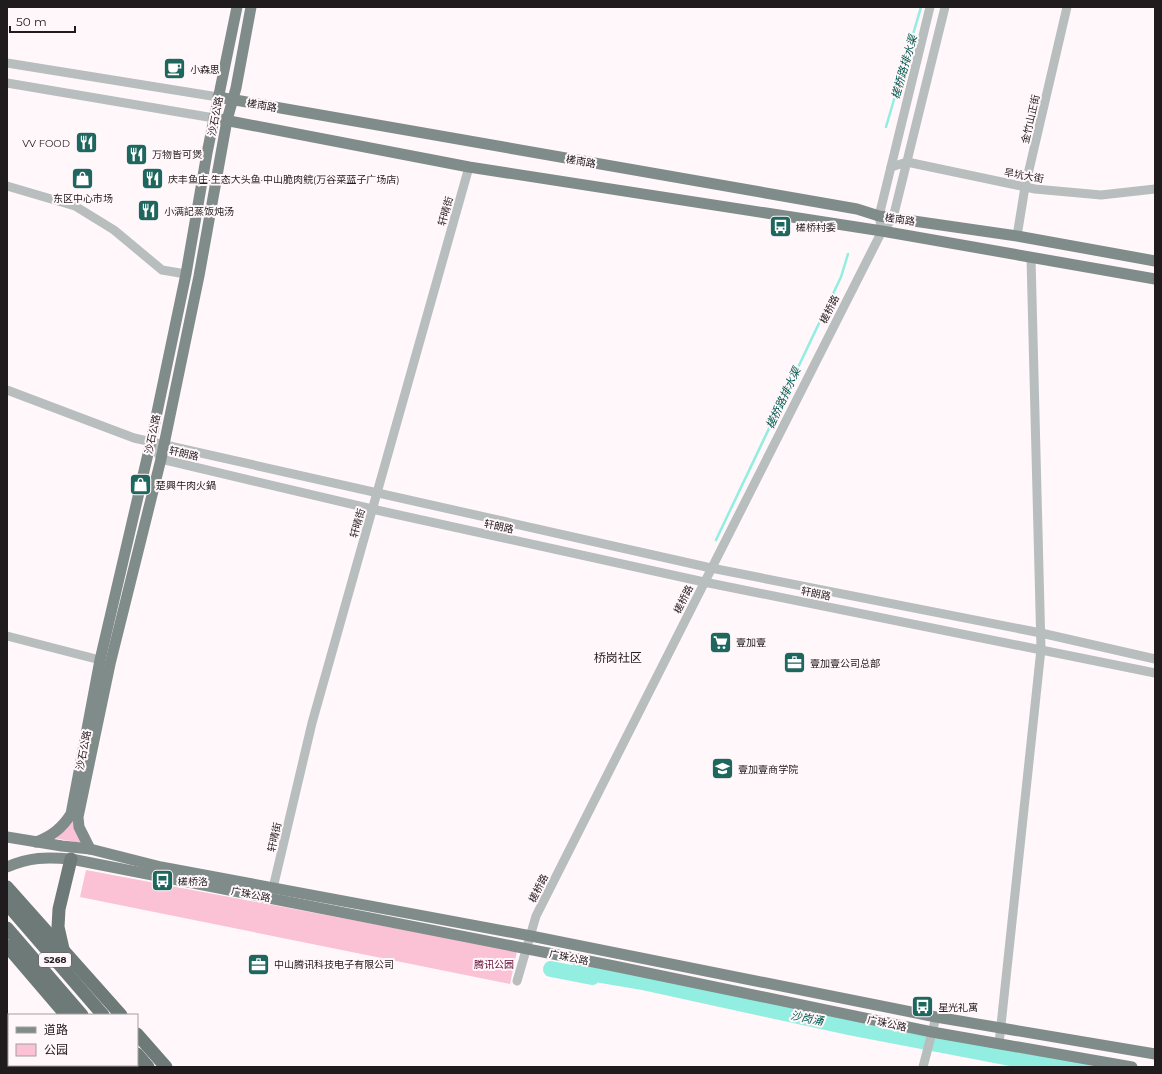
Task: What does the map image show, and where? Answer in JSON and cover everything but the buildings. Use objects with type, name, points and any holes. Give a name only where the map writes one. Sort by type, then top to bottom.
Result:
[{"type":"highway","points":[[63,949],[58,927],[59,909],[71,859]]},
{"type":"highway","points":[[7,888],[120,1014]]},
{"type":"highway","name":"S268","points":[[7,904],[102,1014]]},
{"type":"highway","name":"S268","points":[[7,928],[81,1014]]},
{"type":"highway","points":[[7,946],[65,1014]]},
{"type":"highway","points":[[138,1035],[166,1067]]},
{"type":"highway","points":[[138,1055],[148,1067]]},
{"type":"main road","name":"沙石公路","points":[[36,842],[49,837],[64,824],[71,814],[100,660],[151,441],[186,274],[218,97],[237,7]]},
{"type":"main road","name":"沙石公路","points":[[90,849],[79,828],[78,817],[110,664],[161,459],[199,276],[227,120],[236,88],[251,7]]},
{"type":"main road","name":"槎南路","points":[[218,97],[858,209],[879,216],[1017,236],[1155,261]]},
{"type":"main road","name":"槎南路","points":[[214,118],[469,166],[882,231],[1155,279]]},
{"type":"main road","name":"广珠公路","points":[[7,837],[90,849],[161,867],[531,936],[936,1017],[1155,1054]]},
{"type":"main road","name":"广珠公路","points":[[7,867],[22,860],[44,857],[71,859],[527,949],[932,1032],[1132,1067]]},
{"type":"street","points":[[882,231],[879,216],[930,7]]},
{"type":"street","name":"槎桥路","points":[[517,982],[536,916],[882,231],[893,218],[945,7]]},
{"type":"street","name":"金竹山正街","points":[[1017,236],[1025,187],[1067,7]]},
{"type":"street","name":"槎南路","points":[[7,63],[218,97]]},
{"type":"street","name":"槎南路","points":[[7,83],[214,118]]},
{"type":"street","name":"旱坑大街","points":[[891,167],[907,162],[1025,187],[1101,195],[1155,189]]},
{"type":"street","name":"轩晴街","points":[[274,888],[312,723],[469,166]]},
{"type":"street","points":[[7,186],[75,206],[114,230],[162,270],[186,274]]},
{"type":"street","points":[[999,1044],[1041,649],[1031,258]]},
{"type":"street","points":[[7,390],[134,438],[151,441]]},
{"type":"street","name":"轩朗路","points":[[151,441],[711,568],[1041,633],[1155,659]]},
{"type":"street","name":"轩朗路","points":[[151,441],[161,459],[372,509],[704,582],[1155,673]]},
{"type":"street","points":[[7,636],[100,660]]},
{"type":"street","points":[[923,1067],[936,1017]]},
{"type":"green space","points":[[71,815],[81,843],[54,838]]},
{"type":"green space","name":"腾讯公园","points":[[86,870],[517,951],[510,984],[80,897]]},
{"type":"water","points":[[574,961],[1103,1067],[1015,1067],[848,1035],[642,990],[571,978]]},
{"type":"waterway","name":"槎桥路排水渠","points":[[886,127],[921,7]]},
{"type":"waterway","name":"槎桥路排水渠","points":[[716,540],[841,277],[848,254]]},
{"type":"waterway","name":"沙岗涌","points":[[551,969],[592,977]]},
{"type":"place","name":"小森思","points":[[175,69]]},
{"type":"place","name":"VV FOOD","points":[[86,143]]},
{"type":"place","name":"万物皆可煲","points":[[137,154]]},
{"type":"place","name":"东区中心市场","points":[[83,178]]},
{"type":"place","name":"庆丰鱼庄·生态大头鱼·中山脆肉鲩(万谷菜蓝子广场店)","points":[[152,179]]},
{"type":"place","name":"小满記蒸饭炖汤","points":[[149,211]]},
{"type":"place","name":"槎桥村委","points":[[780,227]]},
{"type":"place","name":"楚興牛肉火鍋","points":[[140,485]]},
{"type":"place","name":"壹加壹","points":[[720,642]]},
{"type":"place","name":"壹加壹公司总部","points":[[795,663]]},
{"type":"place","name":"壹加壹商学院","points":[[722,769]]},
{"type":"place","name":"槎桥洛","points":[[162,881]]},
{"type":"place","name":"中山腾讯科技电子有限公司","points":[[259,964]]},
{"type":"place","name":"星光礼寓","points":[[923,1007]]},
{"type":"district","name":"桥岗社区","points":[[618,658]]}]
